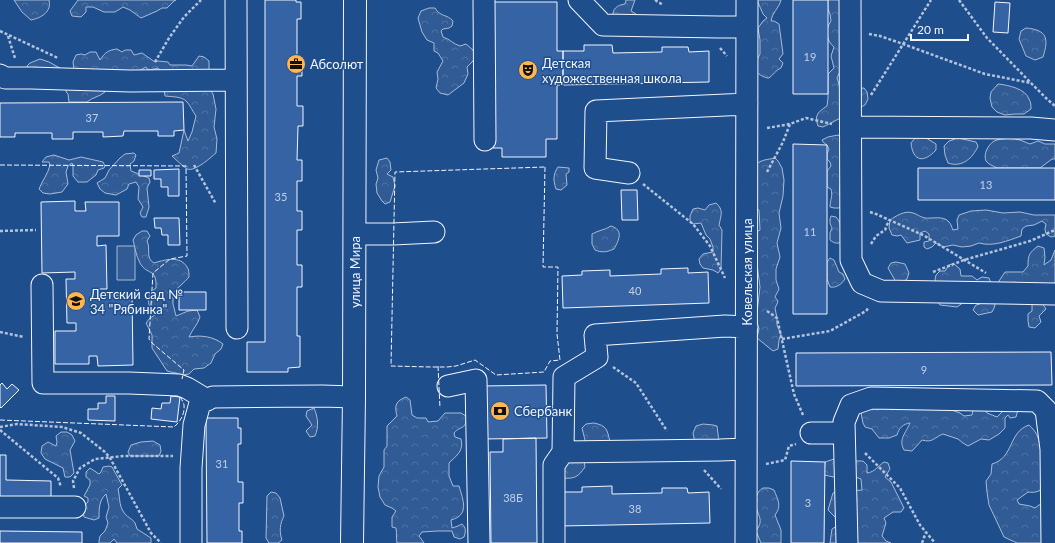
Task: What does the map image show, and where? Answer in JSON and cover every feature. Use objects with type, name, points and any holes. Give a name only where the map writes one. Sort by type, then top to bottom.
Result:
[{"type":"main road","name":"улица Мира","points":[[352,543],[355,234],[355,0]]},
{"type":"street","points":[[236,0],[237,328]]},
{"type":"street","points":[[484,0],[485,140]]},
{"type":"street","points":[[579,0],[603,25],[719,28],[747,27]]},
{"type":"street","name":"Ковельская улица","points":[[746,543],[747,0]]},
{"type":"street","points":[[850,0],[851,260],[862,283],[881,291],[1055,294]]},
{"type":"street","points":[[0,75],[5,78],[236,80]]},
{"type":"street","points":[[629,173],[595,168],[596,111],[747,104]]},
{"type":"street","points":[[851,127],[1031,128],[1055,130]]},
{"type":"street","points":[[355,234],[434,232]]},
{"type":"street","points":[[42,285],[43,383],[129,383],[179,385],[188,388],[207,400]]},
{"type":"street","points":[[554,543],[554,465],[563,452],[564,377],[597,357],[595,335],[725,326],[747,327]]},
{"type":"street","points":[[448,386],[476,380],[479,543]]},
{"type":"street","points":[[191,543],[192,456],[194,425],[200,403],[212,397],[354,397]]},
{"type":"street","points":[[846,543],[844,422],[851,405],[871,398],[1037,400],[1046,410],[1051,449],[1052,543]]},
{"type":"street","points":[[811,433],[844,433]]},
{"type":"street","points":[[563,452],[746,449]]},
{"type":"street","points":[[0,508],[70,507]]},
{"type":"path","points":[[144,80],[169,38],[184,17],[201,0]]},
{"type":"path","points":[[868,99],[931,0]]},
{"type":"path","points":[[959,0],[987,38],[1055,106]]},
{"type":"path","points":[[0,31],[56,57],[65,65],[68,79]]},
{"type":"path","points":[[850,31],[880,36],[985,74],[1031,83]]},
{"type":"path","points":[[762,129],[790,124],[806,118],[851,127]]},
{"type":"path","points":[[766,173],[783,142],[790,124]]},
{"type":"path","points":[[194,165],[218,207],[236,212]]},
{"type":"path","points":[[629,173],[693,224],[710,246],[726,278]]},
{"type":"path","points":[[851,208],[876,214],[923,235],[988,274]]},
{"type":"path","points":[[0,230],[36,230]]},
{"type":"path","points":[[904,291],[934,271],[964,260],[1030,241],[1055,230]]},
{"type":"path","points":[[782,339],[830,331],[866,311],[881,291]]},
{"type":"path","points":[[763,308],[777,318],[794,394],[811,433],[804,442],[790,446],[785,460],[764,464]]},
{"type":"path","points":[[597,357],[636,383],[680,451],[698,462],[721,489]]},
{"type":"path","points":[[0,427],[17,424],[62,427],[81,433],[105,452],[110,458],[151,533],[161,543]]},
{"type":"path","points":[[0,430],[58,478],[70,507]]},
{"type":"path","points":[[844,433],[900,488],[920,525],[935,543]]},
{"type":"path","points":[[70,507],[73,482],[80,468],[95,459],[124,456],[192,456]]},
{"type":"path","points":[[922,543],[926,532]]},
{"type":"shaded area","points":[[117,246],[135,246],[135,280],[117,280]]},
{"type":"green space","points":[[14,0],[49,0],[49,8],[42,16],[31,20],[22,12]]},
{"type":"green space","points":[[78,0],[176,0],[167,8],[162,8],[141,18],[123,7],[115,12],[104,12],[93,7],[86,7],[86,12],[81,17],[72,16],[70,11]]},
{"type":"green space","points":[[626,0],[635,0],[631,11],[636,14],[638,19],[613,17],[614,10],[617,6],[625,4]]},
{"type":"green space","points":[[757,0],[781,0],[771,21],[779,24],[783,54],[779,59],[783,63],[781,68],[769,78],[760,75],[753,68],[760,54],[758,28],[767,18],[763,14]]},
{"type":"green space","points":[[828,0],[844,0],[841,69],[837,78],[840,88],[844,90],[864,88],[867,92],[868,99],[865,105],[823,127],[818,126],[816,119],[819,112],[827,106],[828,74],[834,68],[831,56],[834,47],[829,42],[827,35],[831,21],[828,9]]},
{"type":"green space","points":[[429,8],[435,8],[439,13],[453,21],[452,26],[441,31],[443,37],[460,46],[466,44],[476,55],[467,67],[468,74],[464,83],[448,95],[440,93],[436,88],[438,79],[437,72],[443,61],[438,53],[434,51],[434,43],[427,40],[422,32],[418,18],[421,11]]},
{"type":"green space","points":[[1026,28],[1038,31],[1045,36],[1046,45],[1043,57],[1035,60],[1026,56],[1019,39],[1021,31]]},
{"type":"green space","points":[[117,49],[122,52],[125,50],[131,50],[134,55],[142,53],[155,62],[168,62],[170,65],[192,66],[199,56],[204,57],[209,61],[209,71],[167,73],[158,68],[150,70],[146,67],[135,73],[127,70],[74,70],[73,62],[76,55],[85,55],[90,52],[96,52],[100,60],[107,52]]},
{"type":"green space","points":[[40,59],[60,68],[28,72],[27,66],[30,63]]},
{"type":"green space","points":[[998,84],[1021,90],[1030,100],[1031,109],[1024,114],[1005,115],[997,112],[992,107],[990,98],[991,92]]},
{"type":"green space","points":[[66,87],[103,87],[105,92],[87,102],[69,102]]},
{"type":"green space","points":[[209,88],[213,94],[216,109],[214,127],[217,139],[216,153],[198,167],[187,169],[172,156],[179,153],[184,130],[188,141],[196,116],[185,100],[177,97],[165,96],[164,90]]},
{"type":"green space","points":[[838,135],[844,141],[840,196],[843,198],[844,203],[839,208],[834,208],[830,207],[832,192],[831,189],[827,187],[827,171],[831,166],[827,159],[829,149],[822,140]]},
{"type":"green space","points":[[923,136],[936,144],[936,150],[923,159],[914,154],[911,143],[916,137]]},
{"type":"green space","points":[[958,138],[976,142],[978,146],[970,158],[966,161],[958,164],[948,163],[944,146],[949,141]]},
{"type":"green space","points":[[1010,138],[1030,144],[1038,141],[1045,144],[1055,144],[1055,159],[1052,159],[1040,168],[997,168],[986,161],[985,158],[988,147],[994,141]]},
{"type":"green space","points":[[134,153],[136,155],[134,161],[130,164],[131,171],[149,178],[150,182],[147,188],[149,207],[146,217],[142,217],[140,213],[143,207],[138,199],[139,187],[136,182],[129,184],[127,189],[116,195],[105,193],[100,189],[97,183],[105,178],[109,170],[120,158],[125,154]]},
{"type":"green space","points":[[54,155],[69,160],[81,157],[103,162],[105,166],[104,168],[98,170],[96,175],[87,182],[78,182],[73,176],[72,163],[68,166],[66,172],[68,184],[62,192],[50,194],[43,193],[39,189],[50,165],[49,162],[42,162],[46,157]]},
{"type":"green space","points":[[387,158],[390,162],[391,170],[387,174],[393,177],[395,186],[390,202],[385,204],[377,193],[376,184],[378,178],[376,170],[379,160]]},
{"type":"green space","points":[[775,158],[782,168],[784,180],[783,196],[779,213],[781,228],[777,243],[780,257],[776,269],[776,280],[779,289],[775,297],[778,301],[775,308],[777,325],[781,334],[778,349],[773,351],[757,338],[759,329],[756,321],[760,287],[753,233],[760,230],[759,210],[754,207],[756,164],[763,160]]},
{"type":"green space","points":[[558,167],[569,168],[569,172],[566,174],[567,185],[561,190],[556,189],[554,183],[554,175]]},
{"type":"green space","points":[[716,203],[721,210],[719,225],[722,230],[721,269],[718,273],[713,270],[703,268],[700,264],[699,259],[703,254],[713,252],[713,247],[701,223],[693,224],[690,221],[690,216],[693,209],[698,208],[705,210],[709,205]]},
{"type":"green space","points":[[986,210],[1003,213],[1020,212],[1034,215],[1055,215],[1055,236],[1051,237],[1046,234],[1046,224],[1042,221],[1034,225],[1026,226],[1022,229],[1021,236],[1000,243],[979,243],[962,247],[953,245],[943,247],[936,243],[927,249],[924,247],[924,242],[929,241],[929,234],[925,231],[920,233],[920,240],[907,243],[901,235],[892,235],[889,228],[890,220],[901,214],[910,212],[925,218],[947,220],[953,230],[958,229],[957,220],[959,215],[971,211]]},
{"type":"green space","points":[[831,216],[836,217],[841,225],[843,241],[840,243],[835,243],[830,240],[832,228],[830,222]]},
{"type":"green space","points":[[611,226],[618,230],[619,233],[619,239],[614,249],[604,252],[595,250],[592,244],[592,234]]},
{"type":"green space","points":[[142,231],[147,231],[150,236],[147,241],[151,261],[154,263],[172,259],[184,263],[188,269],[189,277],[173,293],[173,304],[176,316],[188,311],[197,310],[200,317],[189,337],[206,337],[215,339],[223,344],[221,349],[215,354],[211,363],[204,368],[194,369],[189,374],[183,375],[167,371],[152,348],[152,335],[146,323],[155,315],[150,308],[148,301],[150,294],[156,288],[156,281],[153,274],[140,263],[133,240],[136,235]]},
{"type":"green space","points":[[1038,246],[1044,248],[1044,265],[1051,260],[1055,250],[1055,290],[1022,285],[1014,282],[1008,286],[999,286],[999,281],[1005,272],[1023,272],[1028,266],[1030,254]]},
{"type":"green space","points":[[830,258],[834,260],[839,272],[843,274],[845,279],[834,287],[830,287],[827,279],[827,262]]},
{"type":"green space","points":[[896,262],[905,264],[909,273],[907,279],[901,283],[896,282],[888,268],[891,263]]},
{"type":"green space","points":[[954,264],[960,269],[961,276],[972,276],[977,280],[982,277],[989,278],[994,291],[995,300],[992,312],[978,315],[973,310],[976,305],[980,304],[980,298],[964,302],[957,307],[940,305],[936,300],[936,275],[940,271],[945,271],[949,265]]},
{"type":"green space","points":[[1037,301],[1042,303],[1046,309],[1039,316],[1041,322],[1035,328],[1029,327],[1028,314],[1032,311],[1032,305]]},
{"type":"green space","points":[[406,397],[410,400],[412,415],[417,418],[426,418],[428,422],[438,421],[445,413],[461,413],[466,416],[466,423],[454,433],[455,437],[461,439],[461,450],[449,463],[449,476],[453,486],[459,486],[464,506],[461,515],[451,520],[452,528],[462,524],[465,528],[464,537],[460,539],[454,537],[452,531],[437,531],[422,532],[419,536],[424,543],[397,543],[396,528],[392,527],[392,517],[396,511],[385,505],[380,497],[378,487],[379,476],[384,467],[384,450],[387,446],[387,426],[397,416],[396,406],[398,402]]},
{"type":"green space","points":[[867,406],[946,408],[964,416],[972,415],[973,410],[984,409],[987,413],[997,417],[1006,408],[1018,410],[1016,417],[1010,418],[1008,415],[1005,418],[1005,428],[989,440],[981,439],[968,446],[958,439],[943,434],[931,440],[922,440],[912,451],[904,450],[902,446],[903,436],[910,423],[905,424],[899,430],[897,435],[889,438],[879,438],[872,429],[865,427],[863,423],[861,413]]},
{"type":"green space","points":[[314,408],[317,418],[317,429],[315,436],[310,437],[306,431],[312,425],[306,416],[307,411]]},
{"type":"green space","points":[[594,423],[602,425],[606,429],[610,442],[589,447],[585,440],[582,428],[586,424]]},
{"type":"green space","points":[[703,424],[717,426],[720,450],[695,443],[693,433],[696,426]]},
{"type":"green space","points":[[1029,425],[1037,434],[1041,446],[1045,483],[1040,490],[1036,492],[1028,492],[1017,500],[1019,504],[1035,508],[1045,503],[1044,543],[1017,543],[1004,537],[989,505],[987,492],[986,481],[991,474],[992,464],[999,461],[1004,456],[1017,433],[1022,428]]},
{"type":"green space","points":[[61,432],[67,432],[72,435],[75,441],[70,450],[74,473],[70,477],[65,477],[63,468],[45,459],[41,453],[42,446],[48,442],[56,446],[56,436]]},
{"type":"green space","points":[[153,441],[160,445],[161,451],[159,456],[130,456],[128,452],[131,445]]},
{"type":"green space","points":[[572,459],[584,461],[585,467],[576,477],[562,478],[562,465]]},
{"type":"green space","points":[[834,459],[839,461],[863,461],[867,465],[867,473],[874,470],[884,462],[888,463],[890,469],[885,477],[891,482],[904,508],[901,512],[893,512],[884,518],[886,523],[882,536],[886,541],[891,543],[830,543],[832,529],[837,526],[846,514],[835,517],[828,510],[833,493],[862,490],[861,479],[859,478],[840,473],[834,477],[824,475],[825,462]]},
{"type":"green space","points":[[103,467],[112,467],[122,485],[118,489],[120,504],[124,513],[134,522],[137,529],[151,538],[151,543],[117,543],[114,539],[110,543],[99,543],[100,536],[105,531],[108,523],[106,517],[109,507],[106,494],[99,508],[99,518],[94,520],[84,517],[83,506],[88,502],[88,498],[84,496],[90,485],[90,480],[86,477],[86,472],[90,468],[99,474]]},
{"type":"green space","points":[[763,488],[774,490],[778,500],[779,506],[775,515],[781,530],[781,543],[761,543],[756,531],[760,525],[760,521],[755,504],[759,491]]},
{"type":"green space","points":[[271,492],[276,493],[280,498],[284,516],[280,528],[282,540],[278,543],[269,543],[266,538],[267,496]]},
{"type":"building","points":[[265,0],[296,0],[296,2],[301,2],[301,19],[297,19],[297,58],[302,58],[302,76],[297,76],[297,106],[303,106],[303,126],[298,126],[297,160],[302,160],[302,181],[297,181],[297,211],[302,211],[302,230],[297,230],[297,265],[302,265],[302,287],[297,287],[297,336],[300,336],[300,367],[288,368],[288,372],[247,372],[247,342],[265,342]]},
{"type":"building","points":[[793,0],[828,0],[828,94],[793,94]]},
{"type":"building","name":"Детская художественная школа","points":[[490,2],[557,2],[557,51],[563,51],[563,85],[557,85],[557,139],[546,139],[546,157],[502,157],[502,148],[493,148],[493,55]]},
{"type":"building","points":[[995,2],[1010,3],[1008,33],[993,32]]},
{"type":"building","points":[[584,45],[612,45],[613,53],[662,52],[662,47],[688,47],[689,52],[709,51],[709,82],[563,85],[563,51],[584,51]]},
{"type":"building","points":[[183,102],[184,130],[174,131],[174,136],[158,136],[158,131],[124,131],[123,136],[103,137],[103,132],[73,132],[73,139],[52,139],[52,133],[15,133],[15,137],[0,137],[0,103]]},
{"type":"building","points":[[793,144],[827,145],[827,314],[793,314]]},
{"type":"building","points":[[918,168],[1055,168],[1055,200],[918,200]]},
{"type":"building","points":[[179,169],[179,196],[168,196],[168,187],[161,187],[161,179],[154,179],[154,170]]},
{"type":"building","points":[[139,170],[151,170],[151,176],[139,176]]},
{"type":"building","points":[[621,190],[637,190],[638,220],[622,220]]},
{"type":"building","points":[[75,201],[75,211],[86,211],[85,202],[119,202],[119,236],[97,236],[97,246],[106,245],[107,289],[99,289],[99,295],[132,295],[133,365],[98,366],[97,356],[89,356],[89,364],[55,364],[55,331],[76,331],[76,323],[67,323],[66,279],[75,279],[75,272],[42,273],[41,202]]},
{"type":"building","points":[[154,218],[179,218],[180,245],[168,245],[168,235],[162,235],[161,228],[155,228]]},
{"type":"building","points":[[688,268],[688,273],[708,272],[709,303],[563,308],[562,276],[582,275],[582,271],[610,270],[610,276],[661,274],[661,269]]},
{"type":"building","points":[[179,292],[206,292],[206,310],[179,310]]},
{"type":"building","points":[[1051,352],[1052,385],[796,386],[796,353]]},
{"type":"building","points":[[2,383],[7,389],[12,384],[19,390],[1,408],[0,385]]},
{"type":"building","points":[[546,385],[547,438],[483,439],[483,386]]},
{"type":"building","points":[[106,396],[115,396],[115,421],[88,420],[88,409],[98,409],[98,403],[106,403]]},
{"type":"building","points":[[171,396],[180,397],[177,422],[151,419],[152,408],[161,409],[162,403],[170,403]]},
{"type":"building","points":[[206,418],[238,418],[238,428],[241,428],[241,444],[238,444],[238,482],[243,482],[243,503],[239,503],[239,531],[242,531],[242,543],[207,543]]},
{"type":"building","points":[[536,438],[537,543],[491,543],[490,452],[503,452],[503,439]]},
{"type":"building","points":[[0,455],[6,455],[6,480],[51,481],[51,497],[0,497]]},
{"type":"building","points":[[791,461],[825,462],[824,543],[791,543]]},
{"type":"building","points":[[612,486],[612,494],[662,493],[662,488],[687,488],[688,493],[709,492],[710,523],[561,526],[560,492],[582,492],[582,487]]},
{"type":"building","points":[[0,531],[82,532],[82,543],[0,543]]},
{"type":"fence","points":[[0,165],[186,166],[187,256],[170,259],[153,273],[149,339],[184,370],[182,379]]},
{"type":"fence","points":[[545,167],[543,267],[558,267],[557,334],[560,360],[550,361],[544,372],[496,375],[475,360],[456,366],[447,367],[391,366],[395,172],[545,167]]},
{"type":"fence","points":[[438,366],[440,408]]},
{"type":"fence","points":[[0,420],[174,427],[184,412],[184,404],[180,396]]},
{"type":"place","name":"Абсолют","points":[[296,64]]},
{"type":"place","name":"Детская художественная школа","points":[[528,70]]},
{"type":"place","name":"Детский сад № 34 \"Рябинка\"","points":[[76,301]]},
{"type":"place","name":"Сбербанк","points":[[500,411]]}]
